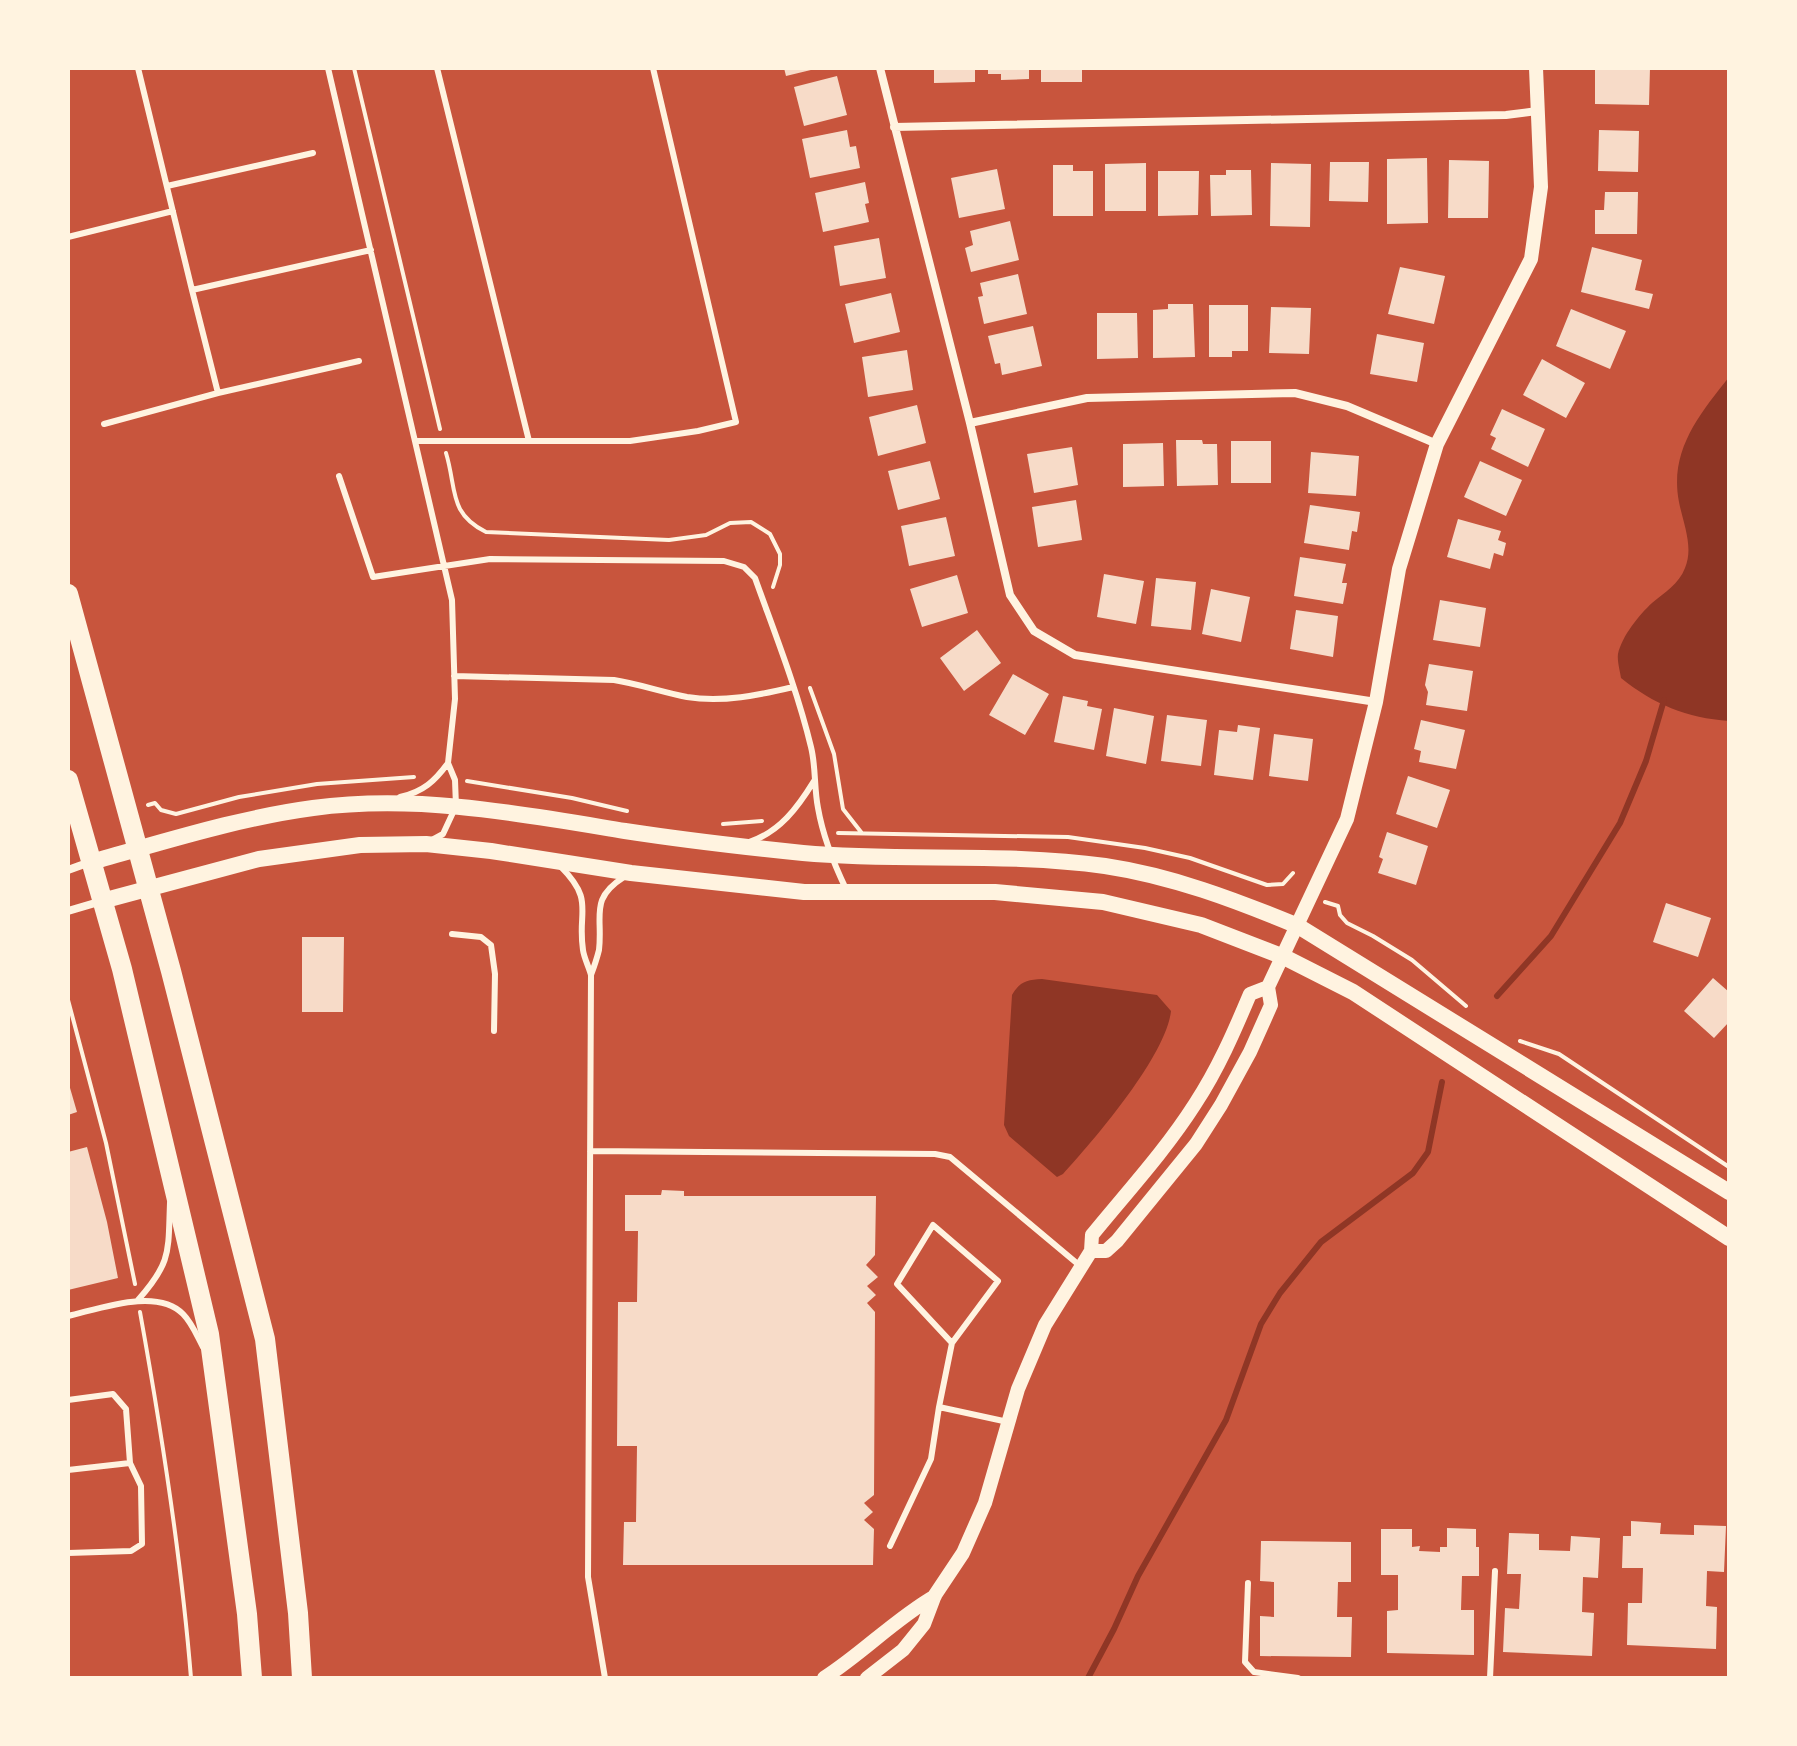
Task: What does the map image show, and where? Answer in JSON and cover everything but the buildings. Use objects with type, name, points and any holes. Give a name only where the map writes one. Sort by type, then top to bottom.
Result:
[{"type":"highway","points":[[68,594],[148,887],[265,1339],[298,1613],[302,1678]]},
{"type":"highway","points":[[68,780],[122,969],[209,1334],[247,1614],[252,1678]]},
{"type":"main road","points":[[91,862],[204,830],[272,815],[364,805],[456,806],[736,846],[829,854],[1031,859],[1102,866],[1187,884],[1295,933],[1729,1192]]},
{"type":"main road","points":[[102,901],[259,859],[310,850],[360,845],[426,844],[631,873],[804,892],[995,892],[1103,902],[1201,925],[1284,957],[1353,992],[1729,1238]]},
{"type":"street","points":[[880,68],[1010,595],[1034,631],[1075,655],[1376,702]]},
{"type":"street","points":[[1091,1251],[1106,1251],[1117,1241],[1196,1144],[1221,1105],[1271,1005],[1268,987],[1347,819],[1376,702],[1399,569],[1437,444],[1531,259],[1541,187],[1536,68]]},
{"type":"street","points":[[894,127],[1474,116],[1537,111]]},
{"type":"street","points":[[970,423],[1087,398],[1295,393],[1347,406],[1437,444]]},
{"type":"street","points":[[68,870],[91,862]]},
{"type":"street","points":[[68,911],[102,901]]},
{"type":"street","points":[[867,1678],[903,1650],[924,1624],[935,1595],[963,1553],[985,1503],[1018,1389],[1045,1325],[1091,1251],[1092,1235],[1196,1104],[1227,1048],[1250,994],[1268,987]]},
{"type":"street","points":[[824,1678],[855,1658],[906,1613],[935,1595]]},
{"type":"lane","points":[[138,68],[218,393]]},
{"type":"lane","points":[[328,68],[452,600],[455,699],[448,763],[455,780],[456,806],[443,834],[426,844]]},
{"type":"lane","points":[[437,68],[529,441]]},
{"type":"lane","points":[[415,441],[630,441],[736,422],[653,68]]},
{"type":"lane","points":[[167,186],[313,153]]},
{"type":"lane","points":[[68,237],[173,211]]},
{"type":"lane","points":[[192,290],[371,250]]},
{"type":"lane","points":[[104,424],[218,393],[359,361]]},
{"type":"lane","points":[[339,476],[373,577],[490,559],[724,561],[744,567],[755,578],[793,687],[812,753],[814,781],[829,854],[848,892]]},
{"type":"lane","points":[[454,676],[614,680],[638,683],[688,697],[711,699],[762,695],[793,687]]},
{"type":"lane","points":[[364,805],[425,788],[448,763]]},
{"type":"lane","points":[[736,846],[765,837],[797,809],[814,781]]},
{"type":"lane","points":[[555,861],[571,877],[584,901],[583,950],[591,975]]},
{"type":"lane","points":[[605,1678],[588,1577],[591,975],[599,950],[601,900],[614,883],[631,873]]},
{"type":"lane","points":[[452,934],[481,937],[491,945],[495,974],[494,1031]]},
{"type":"lane","points":[[590,1151],[935,1154],[950,1157],[1080,1266]]},
{"type":"lane","points":[[138,1300],[158,1277],[166,1257],[171,1175]]},
{"type":"lane","points":[[890,1546],[931,1459],[952,1343],[998,1281],[933,1225],[897,1284],[952,1343]]},
{"type":"lane","points":[[68,1316],[138,1300],[167,1305],[183,1314],[214,1368]]},
{"type":"lane","points":[[68,1400],[113,1394],[126,1409],[130,1463],[141,1486],[142,1544],[131,1551],[68,1553]]},
{"type":"lane","points":[[939,1407],[1008,1422]]},
{"type":"lane","points":[[68,1470],[130,1463]]},
{"type":"lane","points":[[1490,1678],[1495,1571]]},
{"type":"lane","points":[[1248,1583],[1245,1662],[1254,1672],[1298,1678]]},
{"type":"path","points":[[354,68],[439,427]]},
{"type":"path","points":[[447,458],[458,508],[464,518],[472,525],[497,534],[669,540],[706,535],[730,523],[751,522],[770,534],[780,554],[773,597]]},
{"type":"path","points":[[806,677],[834,754],[843,809],[862,834]]},
{"type":"path","points":[[469,781],[572,798],[633,813]]},
{"type":"path","points":[[715,824],[758,821],[780,824]]},
{"type":"path","points":[[823,831],[839,833]]},
{"type":"path","points":[[1283,884],[1294,889]]},
{"type":"path","points":[[1328,904],[1338,906],[1340,915],[1347,923],[1412,960],[1469,1008]]},
{"type":"path","points":[[68,1000],[106,1143],[135,1284]]},
{"type":"path","points":[[1510,1035],[1559,1054],[1729,1167]]},
{"type":"path","points":[[140,1314],[174,1517],[191,1678]]},
{"type":"shaded area","points":[[1729,377],[1729,721],[1685,713],[1645,695],[1621,678],[1618,657],[1623,640],[1637,620],[1675,583],[1685,568],[1688,543],[1679,502],[1678,466],[1697,420]]},
{"type":"shaded area","points":[[1042,979],[1157,995],[1171,1011],[1157,1051],[1143,1073],[1093,1140],[1057,1177],[1009,1136],[1004,1125],[1012,995],[1024,982]]},
{"type":"waterway","points":[[1497,996],[1551,936],[1620,823],[1646,761],[1664,700]]},
{"type":"waterway","points":[[1088,1678],[1138,1576],[1226,1420],[1261,1324],[1280,1293],[1321,1242],[1413,1173],[1428,1152],[1442,1082]]}]
